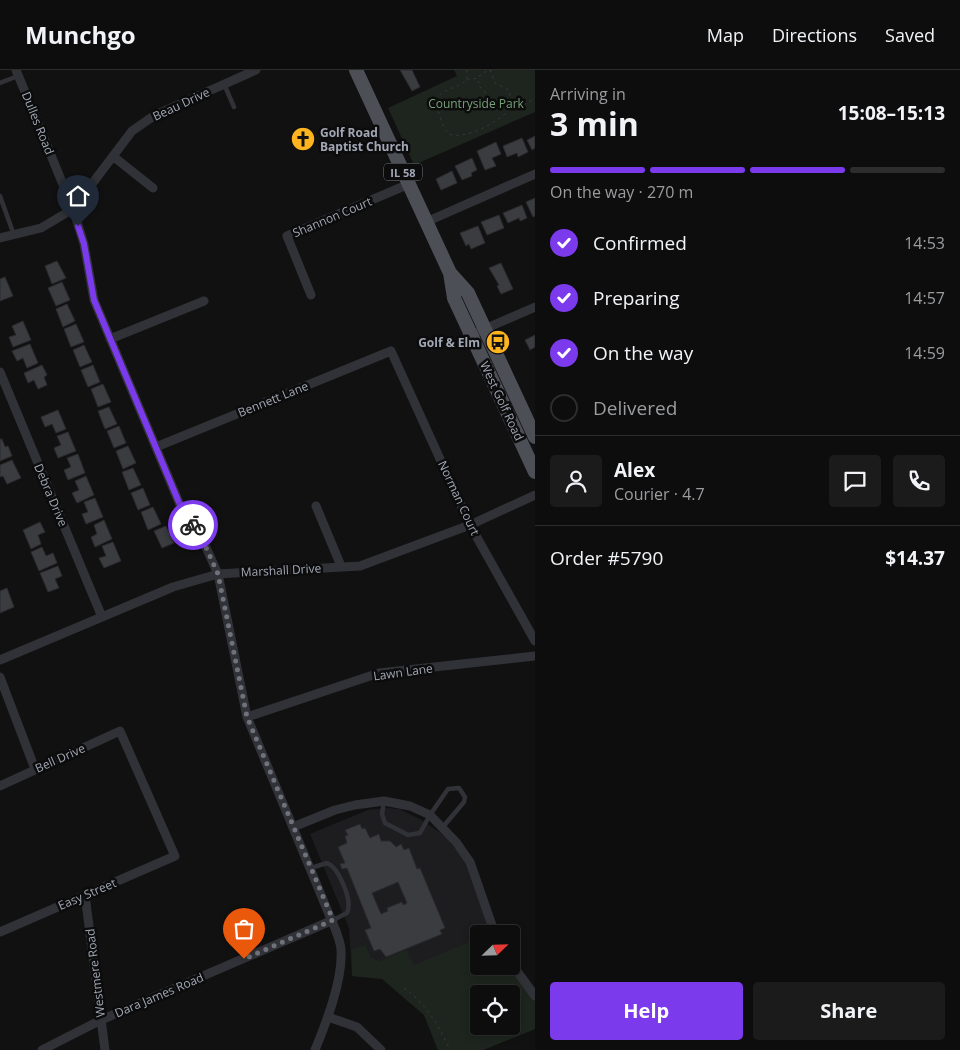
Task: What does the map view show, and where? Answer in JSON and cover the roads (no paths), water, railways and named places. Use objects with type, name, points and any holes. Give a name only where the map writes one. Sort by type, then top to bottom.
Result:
[{"type":"main road","name":"West Golf Road","points":[[356,70],[450,273],[454,298],[535,472]]},
{"type":"main road","name":"West Golf Road","points":[[450,273],[468,293],[535,437]]},
{"type":"street","name":"Beau Drive","points":[[0,238],[41,228],[73,209],[132,131],[155,115],[256,70]]},
{"type":"street","name":"Dulles Road","points":[[17,73],[73,209],[84,244],[94,300],[183,512],[200,534],[218,574],[247,717],[333,920],[341,950],[339,973],[328,1017],[314,1050]]},
{"type":"street","points":[[114,157],[153,188]]},
{"type":"street","points":[[426,222],[535,174]]},
{"type":"street","name":"Shannon Court","points":[[311,295],[287,236],[409,184]]},
{"type":"street","points":[[110,339],[204,301]]},
{"type":"street","points":[[471,335],[535,307]]},
{"type":"street","name":"Bennett Lane","points":[[156,447],[391,351]]},
{"type":"street","name":"Norman Court","points":[[391,351],[470,524],[535,641]]},
{"type":"street","name":"Debra Drive","points":[[0,372],[102,617]]},
{"type":"street","name":"Marshall Drive","points":[[0,660],[173,587],[218,574],[360,566],[470,524],[535,494]]},
{"type":"street","points":[[316,506],[341,566]]},
{"type":"street","name":"Lawn Lane","points":[[247,717],[378,673],[535,656]]},
{"type":"street","points":[[0,677],[35,769]]},
{"type":"street","name":"Bell Drive","points":[[0,786],[120,731],[175,856]]},
{"type":"street","points":[[293,827],[335,810],[384,801],[410,806],[430,815],[456,842],[470,862],[492,925]]},
{"type":"street","name":"Easy Street","points":[[0,932],[175,856]]},
{"type":"street","name":"Westmere Road","points":[[86,895],[105,1050]]},
{"type":"street","name":"Dara James Road","points":[[42,1050],[100,1020],[333,920]]},
{"type":"street","points":[[520,975],[535,996]]},
{"type":"street","points":[[328,1017],[357,1027],[380,1050]]},
{"type":"lane","points":[[0,83],[17,73]]},
{"type":"lane","points":[[224,84],[234,107]]},
{"type":"lane","points":[[0,196],[14,234]]},
{"type":"lane","points":[[384,801],[382,814],[385,823],[408,835],[420,833],[448,789],[459,788],[463,792],[464,802],[442,828]]},
{"type":"lane","points":[[311,868],[327,863],[336,869],[350,902],[347,913],[333,920]]},
{"type":"place","name":"Golf Road Baptist Church","points":[[303,139]]},
{"type":"place","name":"Golf & Elm","points":[[498,342]]},
{"type":"park label","name":"Countryside Park","points":[[476,103]]}]
